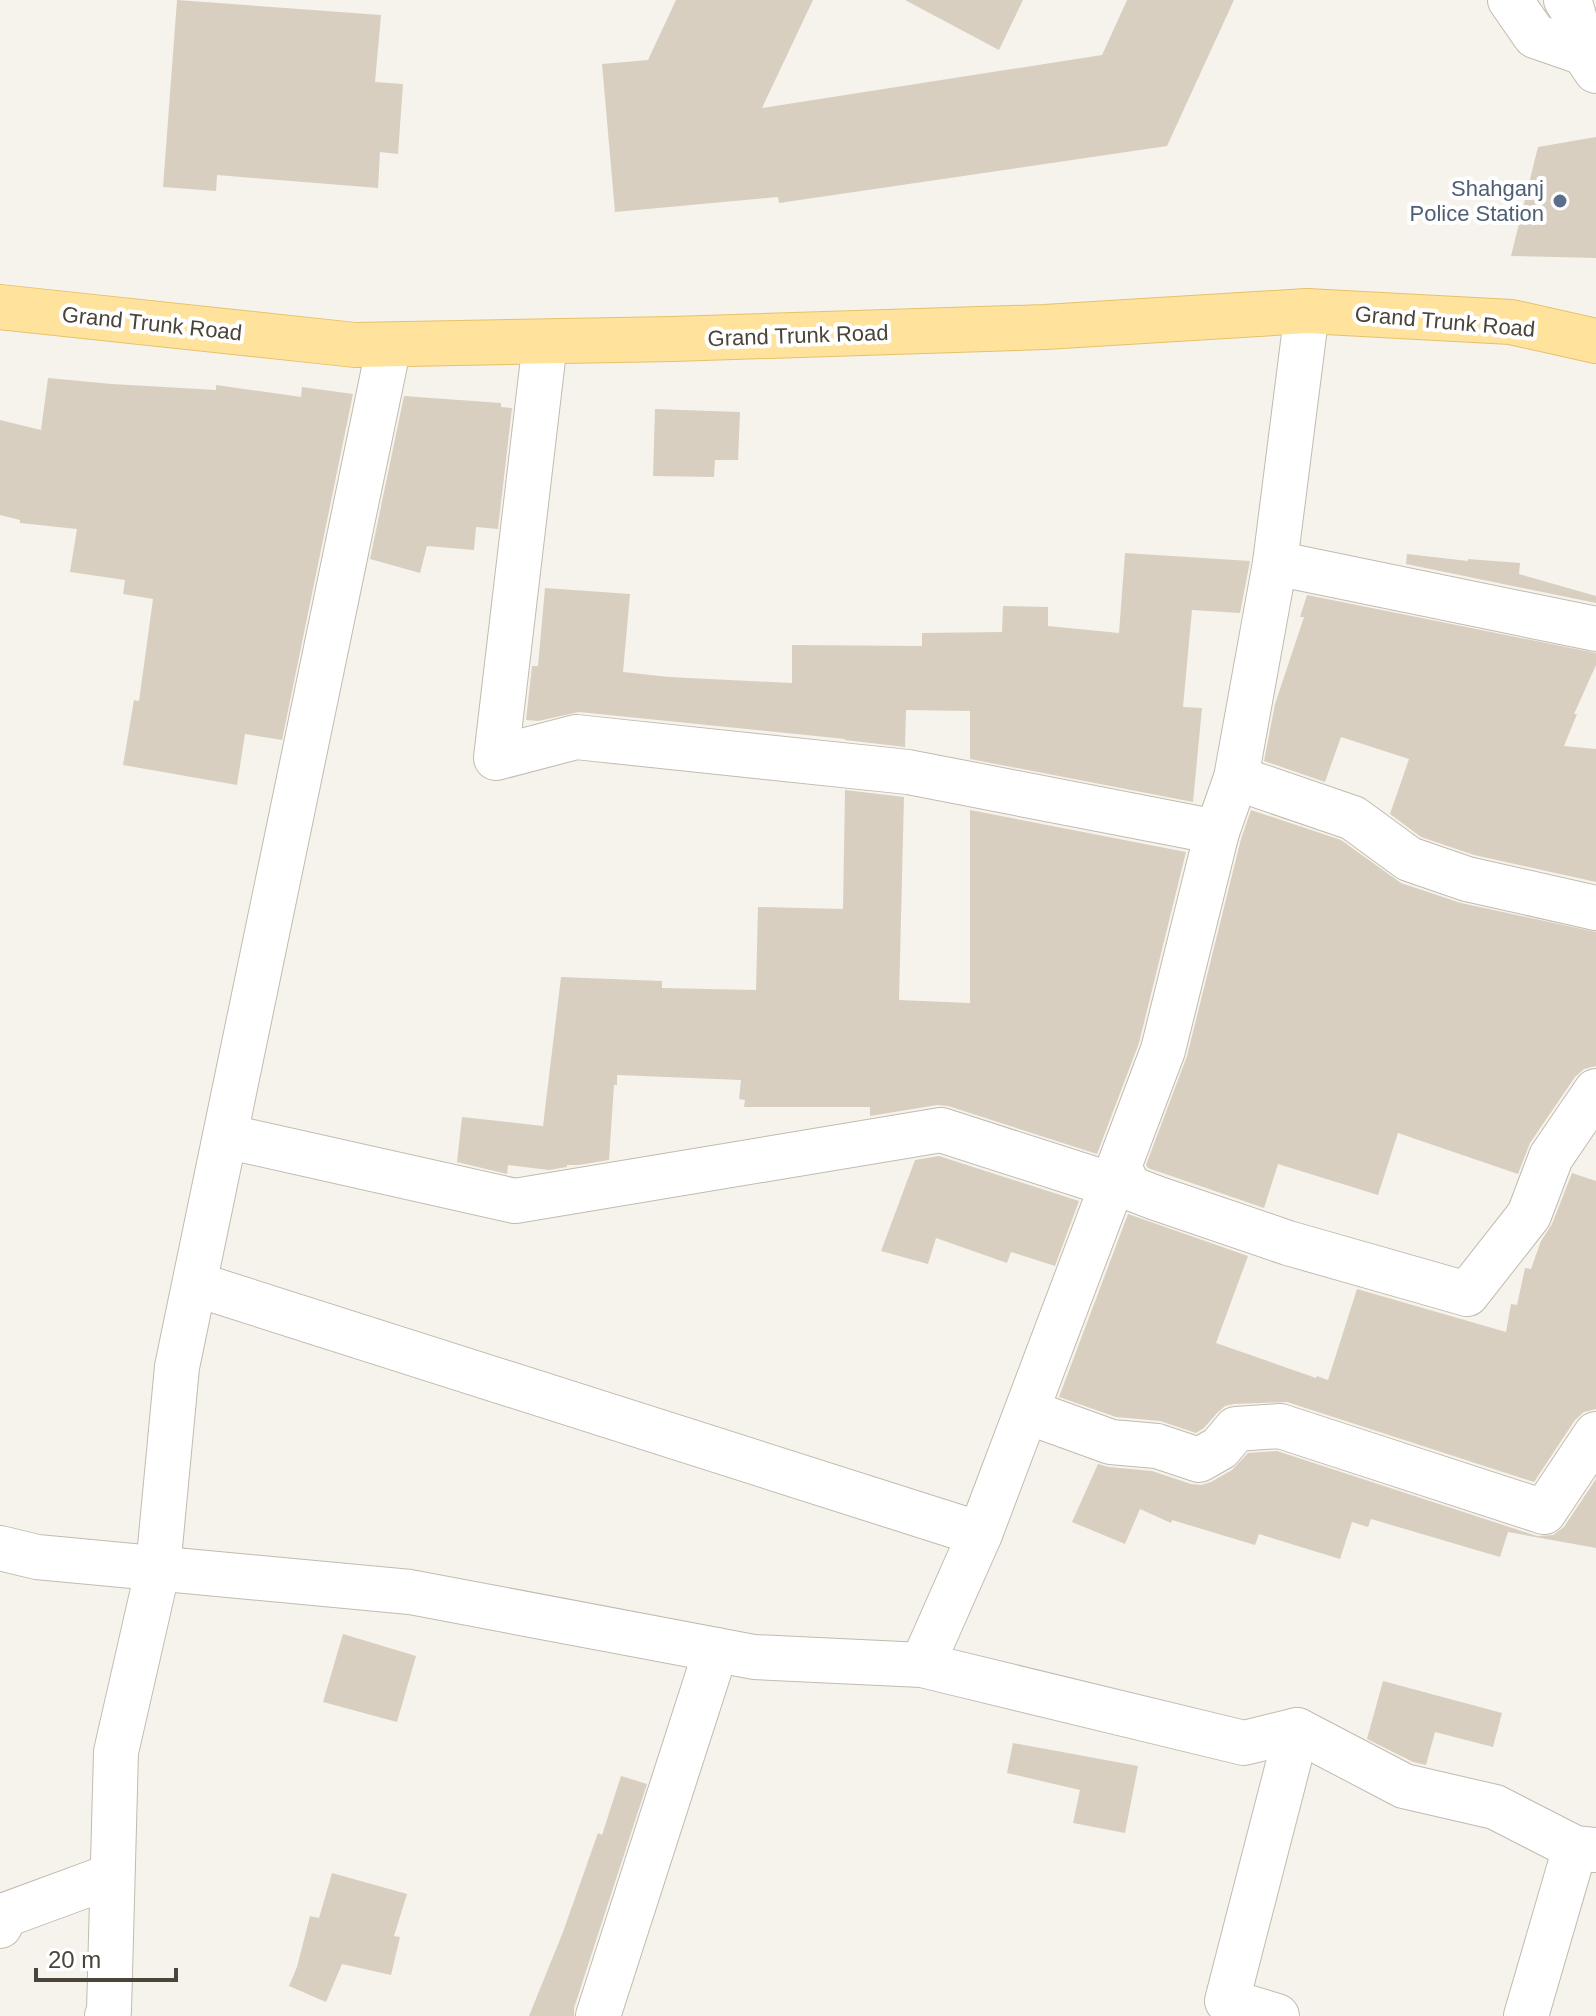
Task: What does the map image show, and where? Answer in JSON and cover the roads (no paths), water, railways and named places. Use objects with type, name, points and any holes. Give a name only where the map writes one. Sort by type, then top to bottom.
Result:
[{"type":"main road","name":"Grand Trunk Road","points":[[0,307],[355,345],[1045,327],[1307,311],[1511,322],[1596,341]]},
{"type":"street","points":[[1510,0],[1535,36],[1590,62]]},
{"type":"street","points":[[1566,0],[1590,62]]},
{"type":"street","points":[[922,1665],[980,1534],[1028,1412],[1163,1050],[1217,832],[1236,778],[1275,563],[1307,311]]},
{"type":"street","points":[[545,342],[496,758],[576,737],[908,772],[1217,832]]},
{"type":"street","points":[[107,2016],[116,1752],[158,1568],[177,1367],[389,345]]},
{"type":"street","points":[[1275,563],[1596,629]]},
{"type":"street","points":[[1236,778],[1353,818],[1409,859],[1467,879],[1596,908]]},
{"type":"street","points":[[225,1136],[515,1201],[941,1130],[1116,1176],[1130,1188],[1288,1243],[1467,1294],[1529,1215],[1551,1157],[1596,1091]]},
{"type":"street","points":[[195,1284],[980,1534]]},
{"type":"street","points":[[1028,1412],[1111,1442],[1157,1446],[1199,1460],[1220,1448],[1236,1429],[1280,1426],[1544,1512],[1596,1434]]},
{"type":"street","points":[[0,1548],[37,1557],[410,1592],[754,1657],[922,1665],[1244,1743],[1297,1730],[1404,1786],[1495,1807],[1586,1849],[1526,2016]]},
{"type":"street","points":[[598,2016],[716,1650]]},
{"type":"street","points":[[1277,2016],[1227,2001],[1297,1730]]},
{"type":"street","points":[[0,1926],[5,1915],[111,1876]]},
{"type":"place","name":"Shahganj Police Station","points":[[1560,201]]}]
